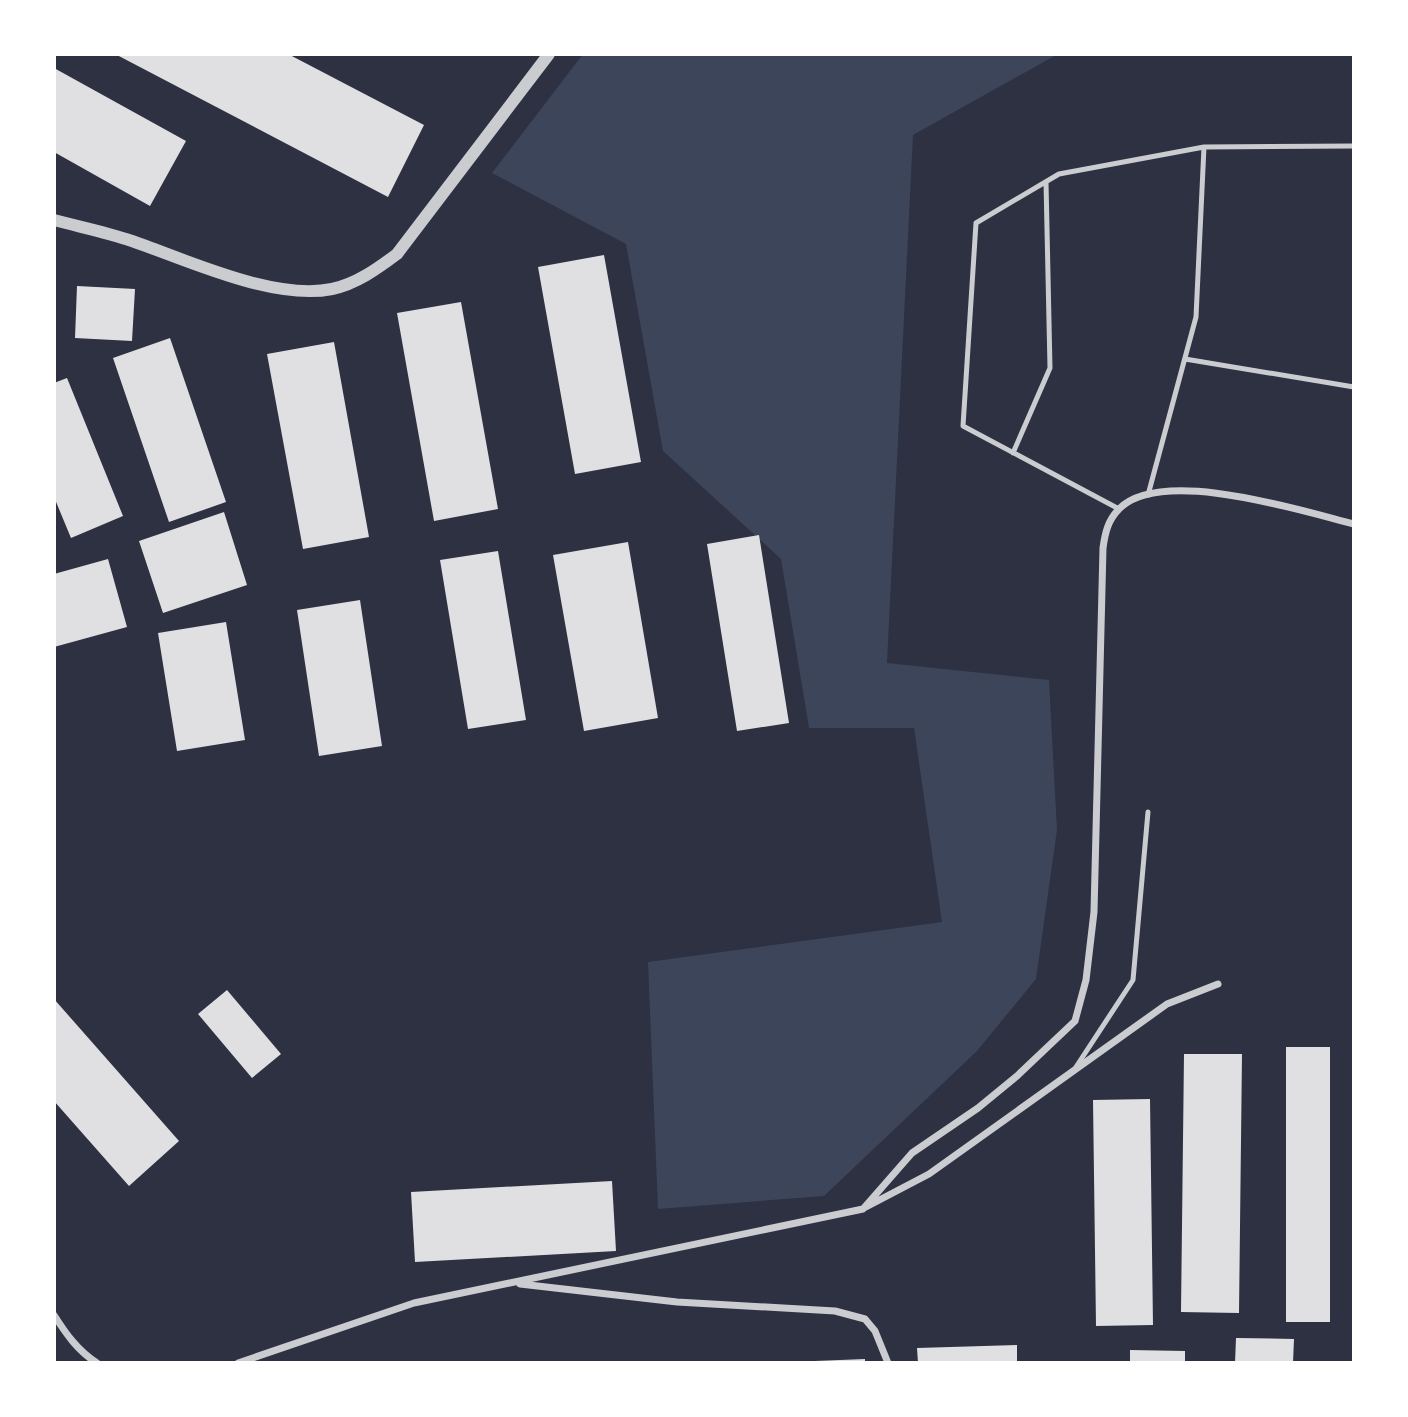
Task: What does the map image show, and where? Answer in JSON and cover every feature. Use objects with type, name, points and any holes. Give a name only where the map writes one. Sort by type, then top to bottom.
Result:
[{"type":"street","points":[[54,220],[128,239],[258,285],[287,291],[333,289],[374,271],[397,254],[549,54]]},
{"type":"street","points":[[863,1209],[912,1153],[978,1108],[1017,1076],[1075,1021],[1086,980],[1094,912],[1103,548],[1110,521],[1126,504],[1148,495],[1197,490],[1257,500],[1354,524]]},
{"type":"street","points":[[238,1363],[414,1303],[863,1209],[929,1174],[1167,1004],[1218,984]]},
{"type":"street","points":[[512,1283],[677,1302],[835,1311],[865,1319],[875,1331],[888,1363]]},
{"type":"street","points":[[54,1315],[67,1335],[86,1356],[97,1363]]},
{"type":"lane","points":[[1119,509],[963,426],[976,223],[1059,174],[1204,148],[1354,146]]},
{"type":"lane","points":[[1148,495],[1196,317],[1204,148]]},
{"type":"lane","points":[[1013,453],[1051,368],[1046,182]]},
{"type":"lane","points":[[1185,359],[1354,387]]},
{"type":"lane","points":[[1074,1070],[1133,980],[1148,812]]},
{"type":"shaded area","points":[[583,54],[1058,54],[913,135],[887,663],[1049,680],[1057,830],[1036,979],[977,1051],[824,1196],[658,1209],[648,962],[942,922],[914,728],[809,728],[781,559],[663,451],[626,244],[492,173]]},
{"type":"building","points":[[115,54],[288,54],[424,125],[388,197]]},
{"type":"building","points":[[54,68],[186,141],[150,206],[54,152]]},
{"type":"building","points":[[604,255],[641,462],[575,474],[538,267]]},
{"type":"building","points":[[77,286],[135,289],[132,341],[75,338]]},
{"type":"building","points":[[461,302],[498,509],[434,521],[397,313]]},
{"type":"building","points":[[170,338],[226,502],[169,522],[113,358]]},
{"type":"building","points":[[334,342],[369,537],[303,549],[267,354]]},
{"type":"building","points":[[67,378],[123,516],[71,538],[54,497],[54,383]]},
{"type":"building","points":[[224,512],[247,585],[163,613],[139,541]]},
{"type":"building","points":[[759,535],[789,723],[737,731],[707,544]]},
{"type":"building","points":[[628,542],[658,718],[584,731],[553,555]]},
{"type":"building","points":[[498,551],[526,720],[468,729],[440,560]]},
{"type":"building","points":[[108,559],[127,627],[54,647],[54,574]]},
{"type":"building","points":[[360,600],[382,746],[319,756],[297,610]]},
{"type":"building","points":[[226,622],[245,740],[177,751],[158,633]]},
{"type":"building","points":[[227,990],[281,1054],[252,1078],[198,1014]]},
{"type":"building","points":[[54,999],[179,1141],[129,1186],[54,1101]]},
{"type":"building","points":[[1286,1047],[1330,1047],[1330,1322],[1286,1322]]},
{"type":"building","points":[[1184,1054],[1242,1054],[1239,1313],[1181,1312]]},
{"type":"building","points":[[1150,1099],[1153,1325],[1096,1326],[1093,1100]]},
{"type":"building","points":[[612,1181],[616,1251],[415,1262],[411,1192]]},
{"type":"building","points":[[1236,1338],[1294,1339],[1293,1363],[1235,1363]]},
{"type":"building","points":[[1017,1345],[1017,1363],[918,1363],[917,1348]]},
{"type":"building","points":[[1130,1350],[1185,1351],[1185,1363],[1130,1363]]},
{"type":"building","points":[[865,1359],[865,1363],[815,1363],[815,1361]]}]
